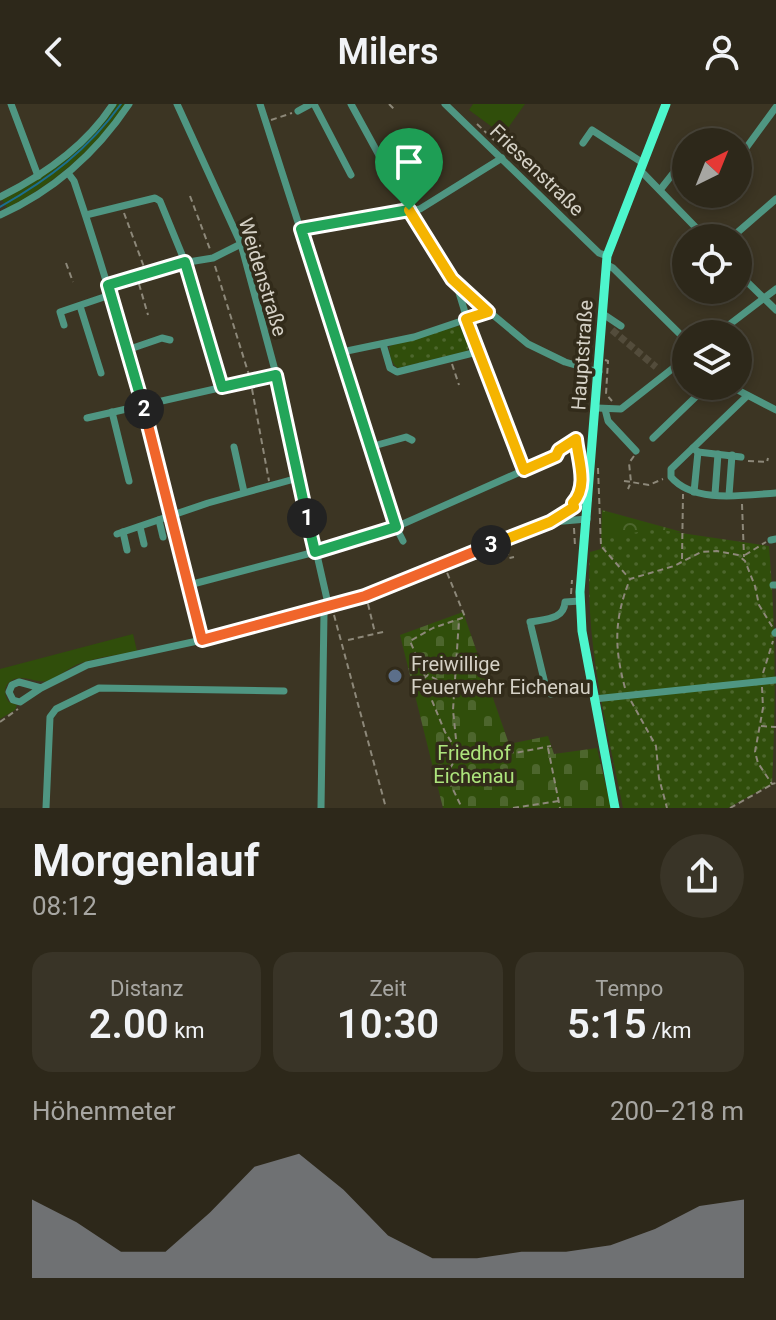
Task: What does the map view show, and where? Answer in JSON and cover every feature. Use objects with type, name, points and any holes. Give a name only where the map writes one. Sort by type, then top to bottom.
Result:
[{"type":"main road","name":"Hauptstraße","points":[[615,808],[598,738],[582,631],[580,549],[587,519],[595,432],[601,408],[599,372],[607,329],[603,314],[607,261],[666,104]]},
{"type":"street","points":[[11,104],[38,176]]},
{"type":"street","points":[[0,197],[38,176],[68,154],[93,131],[113,104]]},
{"type":"street","points":[[0,215],[68,173],[109,133],[129,104]]},
{"type":"street","name":"Weidenstraße","points":[[177,104],[241,244],[276,375],[329,608]]},
{"type":"street","points":[[260,104],[403,541]]},
{"type":"street","points":[[298,111],[312,104],[351,175]]},
{"type":"street","points":[[351,104],[409,210],[456,284],[534,347],[565,362],[599,372]]},
{"type":"street","name":"Friesenstraße","points":[[445,104],[672,326]]},
{"type":"street","points":[[752,140],[776,107]]},
{"type":"street","points":[[583,143],[592,130],[641,167],[693,224]]},
{"type":"street","points":[[301,229],[420,209],[502,158]]},
{"type":"street","points":[[68,173],[86,215],[127,350],[202,640]]},
{"type":"street","points":[[660,190],[672,175]]},
{"type":"street","points":[[86,215],[155,198],[160,201],[185,262]]},
{"type":"street","points":[[747,224],[776,199]]},
{"type":"street","points":[[108,285],[146,272],[213,258],[241,244]]},
{"type":"street","points":[[456,284],[477,352],[524,470]]},
{"type":"street","points":[[752,287],[776,310]]},
{"type":"street","points":[[736,320],[776,289]]},
{"type":"street","points":[[64,325],[60,312],[110,295]]},
{"type":"street","points":[[80,306],[101,373]]},
{"type":"street","points":[[342,352],[424,334],[488,312]]},
{"type":"street","points":[[603,314],[621,326]]},
{"type":"street","points":[[127,350],[162,338],[170,340]]},
{"type":"street","points":[[383,344],[390,368],[396,372],[477,352]]},
{"type":"street","points":[[656,367],[664,375]]},
{"type":"street","points":[[601,408],[621,409],[672,369]]},
{"type":"street","points":[[87,418],[276,375]]},
{"type":"street","points":[[752,398],[776,410]]},
{"type":"street","points":[[653,438],[692,400]]},
{"type":"street","points":[[743,400],[670,473],[674,481],[694,492],[729,495],[776,493]]},
{"type":"street","points":[[601,408],[608,421],[636,451]]},
{"type":"street","points":[[112,412],[129,481]]},
{"type":"street","points":[[370,447],[406,437],[412,440]]},
{"type":"street","points":[[234,447],[244,492]]},
{"type":"street","points":[[695,450],[744,459]]},
{"type":"street","points":[[694,492],[695,450]]},
{"type":"street","points":[[715,494],[718,454]]},
{"type":"street","points":[[729,495],[732,455]]},
{"type":"street","points":[[189,585],[396,527],[556,456]]},
{"type":"street","points":[[127,550],[120,533],[244,492],[298,478]]},
{"type":"street","points":[[41,688],[21,682],[12,685],[9,692],[20,702],[87,665],[329,608],[550,522],[588,500]]},
{"type":"street","points":[[550,522],[587,519]]},
{"type":"street","points":[[159,520],[163,537]]},
{"type":"street","points":[[140,527],[144,544]]},
{"type":"street","points":[[580,601],[565,602],[560,615],[549,615],[530,624],[547,692],[551,694],[592,685]]},
{"type":"street","points":[[324,807],[324,613],[329,608]]},
{"type":"street","points":[[594,699],[776,680]]},
{"type":"street","points":[[46,808],[50,717],[56,709],[99,688],[284,691]]},
{"type":"path","points":[[389,104],[394,109]]},
{"type":"path","points":[[267,122],[298,111]]},
{"type":"path","points":[[397,188],[432,164]]},
{"type":"path","points":[[190,196],[213,258],[250,381],[270,486]]},
{"type":"path","points":[[121,207],[146,272]]},
{"type":"path","points":[[185,262],[222,387]]},
{"type":"path","points":[[66,263],[73,282]]},
{"type":"path","points":[[136,275],[148,315]]},
{"type":"path","points":[[451,359],[459,385]]},
{"type":"path","points":[[607,365],[606,390],[609,400],[617,401]]},
{"type":"path","points":[[556,456],[559,450],[576,439],[588,432],[595,432]]},
{"type":"path","points":[[576,439],[578,464],[583,472]]},
{"type":"path","points":[[628,489],[631,482],[629,461],[636,451]]},
{"type":"path","points":[[744,459],[767,462],[768,458]]},
{"type":"path","points":[[598,466],[601,475],[601,546],[630,579]]},
{"type":"path","points":[[624,481],[655,484],[670,473]]},
{"type":"path","points":[[682,562],[685,489]]},
{"type":"path","points":[[730,808],[774,784],[758,763],[755,752],[763,708],[763,666],[776,632],[759,605],[744,557],[742,495]]},
{"type":"path","points":[[574,520],[580,549],[601,546]]},
{"type":"path","points":[[630,579],[682,562],[701,552],[744,557],[773,540]]},
{"type":"path","points":[[502,541],[509,558],[514,557]]},
{"type":"path","points":[[444,565],[465,617],[433,628],[410,641],[445,732],[459,754]]},
{"type":"path","points":[[630,579],[620,604],[617,639],[627,695],[656,746],[659,778],[667,808]]},
{"type":"path","points":[[755,586],[775,585]]},
{"type":"path","points":[[365,596],[375,634]]},
{"type":"path","points":[[329,608],[333,612],[386,808]]},
{"type":"path","points":[[459,620],[453,710],[455,744],[459,754]]},
{"type":"path","points":[[348,640],[387,631]]},
{"type":"path","points":[[425,676],[455,689]]},
{"type":"path","points":[[0,722],[18,710],[20,702]]},
{"type":"path","points":[[759,726],[776,727]]},
{"type":"path","points":[[462,808],[446,775],[459,754],[496,748],[515,753],[549,747],[560,808]]},
{"type":"path","points":[[513,808],[559,801]]},
{"type":"green space","points":[[117,104],[126,104],[87,150],[41,188],[7,208],[2,200],[18,191],[108,116]]},
{"type":"green space","points":[[473,104],[525,104],[503,135],[469,110]]},
{"type":"green space","points":[[458,326],[465,329],[470,345],[467,351],[398,368],[392,361],[390,346]]},
{"type":"green space","points":[[602,510],[682,532],[601,539]]},
{"type":"green space","points":[[654,529],[769,546],[775,665],[772,784],[728,808],[623,808],[593,649],[590,552],[601,549],[601,539]]},
{"type":"green space","name":"Friedhof Eichenau","points":[[463,612],[509,744],[548,736],[554,754],[597,748],[611,808],[443,808],[400,635]]},
{"type":"green space","points":[[133,634],[137,651],[81,663],[48,681],[20,678],[11,681],[5,694],[9,702],[17,705],[15,710],[0,719],[0,669]]},
{"type":"waterway","points":[[0,207],[66,162],[95,136],[121,104]]},
{"type":"tunnel","points":[[612,330],[656,367]]},
{"type":"place","name":"Freiwillige Feuerwehr Eichenau","points":[[395,676]]},
{"type":"route","points":[[409,210],[452,279],[488,312],[466,319],[524,470],[556,456],[559,450],[576,439],[579,469],[583,472],[574,507],[550,522],[386,588],[329,608],[202,640],[142,404],[108,285],[185,262],[222,387],[276,375],[315,552],[396,527],[301,229],[409,210]]}]
